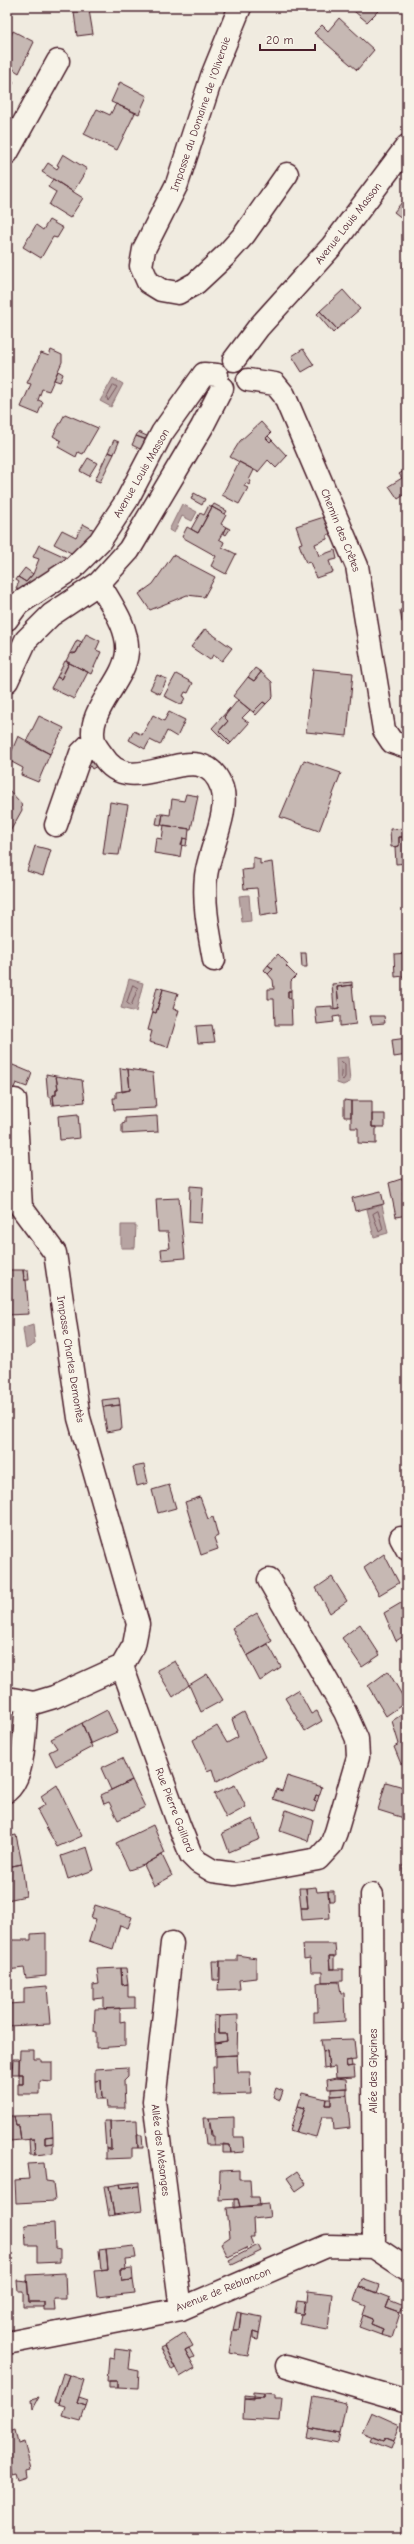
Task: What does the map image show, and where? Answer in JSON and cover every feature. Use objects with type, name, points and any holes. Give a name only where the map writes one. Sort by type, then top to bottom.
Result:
[{"type":"street","name":"Impasse du Domaine de l'Oliveraie","points":[[240,7],[212,76],[177,184],[144,249],[141,266],[148,282],[161,290],[178,293],[196,283],[226,255],[244,235],[287,174]]},
{"type":"street","points":[[7,153],[58,60]]},
{"type":"street","name":"Avenue Louis Masson","points":[[7,681],[26,640],[51,615],[98,583],[129,550],[233,377],[255,333],[332,246],[407,146]]},
{"type":"street","name":"Avenue Louis Masson","points":[[7,619],[18,604],[73,568],[100,541],[127,500],[162,433],[204,374],[233,377]]},
{"type":"street","name":"Chemin des Crêtes","points":[[233,377],[275,384],[284,395],[357,566],[384,730],[392,742],[407,747]]},
{"type":"street","points":[[98,583],[122,624],[128,651],[122,672],[107,696],[96,719],[94,740],[109,765],[122,774],[146,773],[175,765],[197,764],[211,770],[222,787],[225,804],[206,876],[206,913],[214,960]]},
{"type":"street","points":[[56,825],[81,753],[94,740]]},
{"type":"street","name":"Impasse Charles Demontès","points":[[15,1100],[21,1207],[55,1253],[79,1418],[138,1624],[134,1645],[122,1666]]},
{"type":"street","name":"Rue Pierre Gaillard","points":[[122,1666],[179,1825],[191,1855],[198,1862],[213,1871],[235,1874],[318,1859],[331,1845],[338,1824],[358,1756],[357,1738],[345,1712],[269,1580]]},
{"type":"street","points":[[7,1791],[13,1786],[19,1774],[17,1701],[54,1697],[122,1666]]},
{"type":"street","name":"Allée des Glycines","points":[[372,1895],[374,2247]]},
{"type":"street","name":"Allée des Mésanges","points":[[172,1943],[154,2101],[181,2308]]},
{"type":"street","name":"Avenue de Reblancon","points":[[7,2343],[181,2308],[327,2246],[374,2247]]},
{"type":"street","points":[[374,2247],[407,2269]]},
{"type":"street","points":[[287,2366],[407,2401]]},
{"type":"water","points":[[113,378],[123,384],[111,407],[100,401]]},
{"type":"water","points":[[182,504],[197,512],[192,521],[182,516],[174,533],[169,530]]},
{"type":"water","points":[[249,895],[251,921],[242,922],[239,896]]},
{"type":"water","points":[[129,979],[143,983],[136,1012],[121,1008]]},
{"type":"water","points":[[348,1057],[350,1082],[343,1085],[337,1083],[336,1058]]},
{"type":"water","points":[[382,1205],[388,1233],[374,1237],[367,1209]]},
{"type":"water","points":[[121,1225],[136,1225],[135,1248],[121,1248]]},
{"type":"water","points":[[33,1324],[35,1344],[26,1349],[23,1329],[24,1327]]},
{"type":"building","points":[[349,7],[382,7],[367,22]]},
{"type":"building","points":[[89,10],[93,34],[77,36],[74,12]]},
{"type":"building","points":[[339,18],[374,50],[357,70],[314,33],[322,25],[328,31]]},
{"type":"building","points":[[13,31],[34,42],[19,73],[7,65],[7,43]]},
{"type":"building","points":[[7,78],[14,82],[9,91],[7,90]]},
{"type":"building","points":[[120,82],[147,96],[139,114],[111,102]]},
{"type":"building","points":[[116,104],[135,113],[117,150],[84,134],[97,109],[110,115]]},
{"type":"building","points":[[63,154],[87,169],[73,192],[42,172],[48,163],[57,169],[59,166],[57,165]]},
{"type":"building","points":[[53,179],[83,198],[70,218],[49,205],[56,192],[48,187]]},
{"type":"building","points":[[406,197],[407,198],[407,222],[394,212]]},
{"type":"building","points":[[49,220],[63,228],[57,238],[53,237],[41,258],[23,247],[36,225],[43,230]]},
{"type":"building","points":[[407,251],[407,268],[403,267]]},
{"type":"building","points":[[343,290],[360,309],[337,329],[320,311]]},
{"type":"building","points":[[320,311],[337,329],[333,333],[317,314]]},
{"type":"building","points":[[303,349],[314,365],[302,372],[292,356]]},
{"type":"building","points":[[51,350],[62,355],[62,362],[49,391],[42,389],[38,400],[43,402],[38,414],[21,407],[31,384],[27,383],[41,353],[49,356]]},
{"type":"building","points":[[58,371],[63,374],[60,382],[54,380]]},
{"type":"building","points":[[65,414],[98,428],[83,454],[78,452],[76,457],[58,447],[61,441],[53,436]]},
{"type":"building","points":[[261,422],[271,433],[266,438],[270,442],[272,440],[287,456],[276,468],[268,460],[258,472],[230,457],[240,441]]},
{"type":"building","points":[[7,423],[11,424],[8,430],[7,430]]},
{"type":"building","points":[[138,432],[149,437],[147,440],[136,436]]},
{"type":"building","points":[[136,436],[147,440],[142,450],[132,445]]},
{"type":"building","points":[[268,436],[272,440],[270,442],[266,438]]},
{"type":"building","points":[[114,440],[119,442],[114,454],[108,452]]},
{"type":"building","points":[[108,452],[114,454],[100,482],[95,480]]},
{"type":"building","points":[[88,458],[97,463],[89,476],[80,471]]},
{"type":"building","points":[[239,462],[254,470],[249,480],[251,481],[249,485],[246,483],[244,486],[248,488],[239,504],[222,495]]},
{"type":"building","points":[[407,469],[407,493],[398,499],[389,486],[402,478],[399,474]]},
{"type":"building","points":[[194,493],[205,499],[202,505],[191,499]]},
{"type":"building","points":[[214,504],[227,511],[225,514],[212,507]]},
{"type":"building","points":[[209,505],[212,507],[198,533],[191,529],[200,513],[204,515]]},
{"type":"building","points":[[212,507],[226,515],[221,524],[226,527],[219,539],[224,542],[222,547],[236,554],[226,574],[211,566],[216,556],[182,537],[187,527],[198,533]]},
{"type":"building","points":[[327,516],[334,532],[327,535],[327,539],[315,544],[319,556],[335,550],[337,559],[329,561],[333,572],[316,578],[310,562],[306,563],[299,544],[302,543],[296,526]]},
{"type":"building","points":[[83,524],[100,533],[77,556],[54,544],[62,530],[76,537]]},
{"type":"building","points":[[226,527],[230,529],[226,535],[223,533]]},
{"type":"building","points":[[39,545],[74,561],[23,593],[16,588],[19,582],[16,580],[18,577],[26,582],[33,574],[39,559],[33,557]]},
{"type":"building","points":[[173,555],[215,577],[204,597],[187,595],[150,610],[139,594],[153,584]]},
{"type":"building","points":[[25,568],[33,574],[26,582],[18,577]]},
{"type":"building","points":[[407,608],[407,621],[402,622],[400,610]]},
{"type":"building","points":[[205,629],[232,648],[222,661],[213,655],[210,660],[191,647]]},
{"type":"building","points":[[86,634],[100,641],[96,650],[101,652],[91,674],[66,661],[70,653],[76,653]]},
{"type":"building","points":[[77,640],[82,642],[76,653],[70,653]]},
{"type":"building","points":[[65,661],[69,663],[61,679],[57,677]]},
{"type":"building","points":[[69,663],[88,672],[74,699],[51,688],[57,677],[61,679]]},
{"type":"building","points":[[255,668],[261,672],[254,681],[248,677]]},
{"type":"building","points":[[313,669],[353,673],[347,736],[306,732]]},
{"type":"building","points":[[261,672],[272,682],[273,697],[266,704],[263,702],[253,712],[233,696],[248,677],[254,681]]},
{"type":"building","points":[[176,674],[193,683],[188,693],[185,692],[183,696],[185,697],[182,705],[164,696]]},
{"type":"building","points":[[157,675],[167,679],[160,694],[150,689]]},
{"type":"building","points":[[238,700],[250,710],[242,718],[249,723],[231,743],[219,731],[228,721],[224,717]]},
{"type":"building","points":[[263,702],[266,704],[256,715],[253,712]]},
{"type":"building","points":[[230,708],[224,717],[228,721],[219,731],[231,743],[229,745],[212,728]]},
{"type":"building","points":[[169,712],[185,720],[177,737],[167,731],[160,745],[150,740],[145,749],[129,740],[134,731],[142,735],[153,715],[164,721]]},
{"type":"building","points":[[39,716],[64,728],[50,754],[26,742]]},
{"type":"building","points":[[18,736],[50,754],[38,782],[21,775],[23,768],[8,760]]},
{"type":"building","points":[[92,758],[97,766],[92,769],[87,761]]},
{"type":"building","points":[[304,760],[341,773],[319,831],[280,817]]},
{"type":"building","points":[[7,788],[21,803],[22,810],[7,837]]},
{"type":"building","points":[[186,794],[198,796],[191,829],[161,825],[163,814],[170,815],[172,799],[184,801]]},
{"type":"building","points":[[110,802],[128,805],[119,855],[103,854]]},
{"type":"building","points":[[158,814],[163,814],[161,825],[156,824]]},
{"type":"building","points":[[164,825],[189,829],[188,839],[183,838],[180,857],[154,853],[156,838],[162,839]]},
{"type":"building","points":[[407,828],[407,837],[399,837],[399,846],[391,847],[390,829]]},
{"type":"building","points":[[399,837],[407,837],[407,863],[396,864],[395,847],[399,846]]},
{"type":"building","points":[[183,838],[187,839],[186,846],[181,845]]},
{"type":"building","points":[[35,846],[51,850],[43,876],[27,871]]},
{"type":"building","points":[[253,857],[260,859],[260,864],[272,862],[278,913],[260,916],[257,888],[244,889],[242,870],[253,869]]},
{"type":"building","points":[[301,953],[306,953],[307,967],[302,967]]},
{"type":"building","points":[[407,953],[407,984],[405,984],[404,976],[395,977],[394,954]]},
{"type":"building","points":[[278,954],[288,964],[286,966],[296,976],[291,981],[291,991],[288,991],[288,998],[291,998],[292,1025],[275,1025],[274,999],[268,999],[268,989],[274,989],[273,980],[268,974],[273,969],[268,965]]},
{"type":"building","points":[[268,965],[273,969],[268,974],[264,970]]},
{"type":"building","points":[[352,982],[352,985],[337,987],[339,1008],[334,1009],[332,984]]},
{"type":"building","points":[[352,985],[356,1024],[340,1026],[340,1016],[333,1017],[334,1022],[317,1024],[315,1007],[332,1006],[332,1009],[339,1008],[337,987]]},
{"type":"building","points":[[157,987],[163,989],[156,1013],[151,1011]]},
{"type":"building","points":[[163,989],[178,993],[173,1009],[179,1010],[168,1047],[149,1042],[152,1031],[148,1030],[153,1012],[156,1013]]},
{"type":"building","points":[[288,991],[291,991],[291,998],[288,998]]},
{"type":"building","points":[[370,1016],[384,1016],[385,1023],[372,1024]]},
{"type":"building","points":[[212,1025],[215,1042],[198,1043],[196,1026]]},
{"type":"building","points":[[407,1038],[407,1055],[394,1057],[392,1040]]},
{"type":"building","points":[[8,1063],[32,1073],[27,1087],[16,1083],[13,1090],[9,1089],[7,1092]]},
{"type":"building","points":[[120,1068],[128,1069],[130,1090],[122,1092]]},
{"type":"building","points":[[128,1069],[153,1073],[156,1108],[114,1110],[113,1098],[116,1098],[116,1092],[130,1090]]},
{"type":"building","points":[[46,1074],[56,1076],[58,1089],[56,1089],[56,1095],[53,1095],[54,1105],[52,1105],[51,1097],[48,1097]]},
{"type":"building","points":[[56,1076],[82,1080],[85,1102],[54,1105],[53,1095],[56,1095],[56,1089],[58,1089]]},
{"type":"building","points":[[344,1100],[351,1101],[351,1117],[344,1117]]},
{"type":"building","points":[[351,1101],[372,1101],[372,1127],[376,1127],[376,1144],[358,1143],[358,1128],[351,1128]]},
{"type":"building","points":[[78,1114],[80,1138],[60,1140],[58,1116]]},
{"type":"building","points":[[372,1114],[385,1114],[385,1127],[372,1127]]},
{"type":"building","points":[[157,1116],[158,1132],[122,1134],[122,1124],[125,1123],[125,1118]]},
{"type":"building","points":[[407,1177],[407,1192],[403,1192],[407,1215],[396,1217],[389,1183]]},
{"type":"building","points":[[190,1186],[203,1187],[201,1223],[189,1222]]},
{"type":"building","points":[[381,1191],[384,1204],[355,1211],[352,1198]]},
{"type":"building","points":[[179,1198],[185,1258],[162,1260],[161,1249],[170,1248],[168,1232],[158,1232],[156,1199]]},
{"type":"building","points":[[7,1270],[23,1270],[24,1280],[26,1280],[29,1314],[8,1315]]},
{"type":"building","points":[[23,1270],[28,1270],[29,1280],[24,1280]]},
{"type":"building","points":[[119,1398],[120,1405],[103,1407],[102,1400]]},
{"type":"building","points":[[120,1405],[122,1429],[107,1432],[103,1407]]},
{"type":"building","points":[[144,1465],[148,1483],[137,1486],[133,1467]]},
{"type":"building","points":[[169,1485],[176,1508],[158,1513],[152,1490]]},
{"type":"building","points":[[200,1497],[208,1519],[213,1517],[218,1536],[214,1538],[218,1549],[201,1555],[185,1502]]},
{"type":"building","points":[[384,1554],[399,1583],[379,1595],[364,1568]]},
{"type":"building","points":[[332,1577],[347,1601],[330,1613],[316,1588]]},
{"type":"building","points":[[406,1600],[407,1634],[396,1641],[384,1613]]},
{"type":"building","points":[[257,1613],[272,1641],[247,1656],[232,1628]]},
{"type":"building","points":[[360,1624],[380,1655],[362,1667],[342,1638]]},
{"type":"building","points":[[268,1644],[281,1667],[260,1681],[247,1656]]},
{"type":"building","points":[[175,1661],[189,1685],[173,1697],[157,1670]]},
{"type":"building","points":[[388,1671],[406,1702],[386,1716],[368,1686]]},
{"type":"building","points":[[207,1674],[223,1700],[201,1712],[189,1685]]},
{"type":"building","points":[[298,1690],[311,1714],[317,1711],[322,1721],[305,1731],[285,1698]]},
{"type":"building","points":[[107,1710],[117,1732],[90,1744],[82,1723]]},
{"type":"building","points":[[407,1711],[407,1762],[401,1764],[394,1747],[399,1744],[392,1721]]},
{"type":"building","points":[[244,1712],[265,1757],[216,1782],[212,1769],[207,1771],[193,1740],[217,1726],[227,1743],[238,1737],[232,1719]]},
{"type":"building","points":[[82,1723],[92,1747],[56,1766],[49,1752],[57,1748],[51,1739]]},
{"type":"building","points":[[122,1758],[132,1780],[111,1790],[101,1768]]},
{"type":"building","points":[[287,1776],[322,1787],[319,1796],[316,1795],[314,1801],[317,1802],[314,1812],[273,1799],[276,1789],[282,1791]]},
{"type":"building","points":[[132,1780],[145,1807],[118,1820],[109,1802],[104,1804],[101,1795]]},
{"type":"building","points":[[386,1782],[407,1788],[407,1819],[378,1810]]},
{"type":"building","points":[[57,1785],[82,1836],[57,1847],[37,1810],[45,1805],[41,1796]]},
{"type":"building","points":[[235,1785],[246,1807],[226,1818],[214,1794]]},
{"type":"building","points":[[316,1795],[319,1796],[317,1802],[314,1801]]},
{"type":"building","points":[[286,1810],[313,1820],[308,1841],[280,1831]]},
{"type":"building","points":[[253,1819],[260,1839],[229,1852],[222,1833]]},
{"type":"building","points":[[153,1825],[165,1853],[144,1865],[129,1870],[116,1843]]},
{"type":"building","points":[[16,1835],[22,1864],[7,1867],[7,1837]]},
{"type":"building","points":[[87,1847],[94,1870],[68,1879],[61,1856]]},
{"type":"building","points":[[162,1855],[172,1876],[154,1886],[144,1865]]},
{"type":"building","points":[[22,1864],[26,1896],[7,1900],[7,1867]]},
{"type":"building","points":[[407,1864],[407,1888],[404,1888],[403,1865]]},
{"type":"building","points":[[316,1887],[317,1892],[328,1891],[330,1918],[302,1920],[301,1908],[308,1908],[306,1888]]},
{"type":"building","points":[[299,1888],[306,1888],[308,1908],[301,1908]]},
{"type":"building","points":[[328,1891],[334,1891],[334,1901],[329,1901]]},
{"type":"building","points":[[95,1905],[132,1917],[128,1928],[120,1925],[113,1949],[89,1941],[96,1919],[91,1918]]},
{"type":"building","points":[[46,1933],[46,1976],[26,1978],[24,1968],[7,1970],[7,1940],[31,1940],[31,1934]]},
{"type":"building","points":[[303,1944],[335,1944],[336,1956],[329,1956],[330,1969],[343,1969],[343,1981],[322,1982],[322,1972],[311,1972],[310,1958],[304,1959]]},
{"type":"building","points":[[237,1955],[256,1958],[256,1978],[239,1980],[240,1989],[218,1990],[220,1961],[237,1961]]},
{"type":"building","points":[[329,1956],[334,1956],[334,1969],[330,1969]]},
{"type":"building","points":[[212,1961],[220,1961],[220,1980],[213,1980]]},
{"type":"building","points":[[121,1968],[122,1985],[128,1984],[128,1997],[135,1997],[135,2008],[104,2009],[104,1998],[93,1999],[93,1985],[99,1984],[97,1969]]},
{"type":"building","points":[[121,1968],[126,1968],[128,1984],[122,1985]]},
{"type":"building","points":[[339,1982],[341,1993],[344,1993],[345,2021],[314,2023],[314,2012],[318,2012],[317,1983]]},
{"type":"building","points":[[47,1986],[50,2024],[7,2026],[7,2004],[24,2003],[24,1988]]},
{"type":"building","points":[[120,2008],[120,2022],[125,2021],[125,2046],[96,2048],[96,2032],[94,2032],[95,2009]]},
{"type":"building","points":[[214,2015],[219,2016],[219,2034],[226,2034],[227,2041],[215,2043]]},
{"type":"building","points":[[238,2015],[237,2055],[216,2056],[215,2043],[227,2041],[226,2034],[219,2034],[219,2016]]},
{"type":"building","points":[[354,2039],[356,2060],[346,2061],[347,2067],[354,2066],[355,2077],[336,2078],[335,2067],[329,2068],[327,2051],[323,2052],[321,2040]]},
{"type":"building","points":[[20,2050],[34,2050],[34,2059],[41,2059],[41,2062],[52,2062],[52,2082],[40,2081],[40,2094],[18,2094],[18,2084],[23,2084],[23,2074],[19,2074]]},
{"type":"building","points":[[327,2051],[329,2068],[324,2069],[323,2052]]},
{"type":"building","points":[[237,2055],[238,2072],[250,2072],[251,2094],[214,2095],[213,2067],[216,2067],[216,2056]]},
{"type":"building","points":[[13,2059],[19,2059],[19,2074],[12,2074]]},
{"type":"building","points":[[351,2060],[352,2066],[347,2067],[346,2061]]},
{"type":"building","points":[[128,2067],[128,2077],[124,2081],[125,2108],[107,2108],[106,2099],[102,2099],[101,2080],[95,2081],[95,2069]]},
{"type":"building","points":[[19,2074],[23,2074],[23,2084],[19,2084]]},
{"type":"building","points":[[336,2078],[346,2079],[347,2088],[328,2089],[327,2080]]},
{"type":"building","points":[[101,2080],[102,2099],[96,2099],[95,2081]]},
{"type":"building","points":[[276,2088],[283,2091],[280,2100],[273,2097]]},
{"type":"building","points":[[347,2088],[347,2095],[331,2096],[331,2089]]},
{"type":"building","points":[[302,2093],[326,2099],[325,2105],[331,2105],[331,2096],[347,2095],[350,2128],[334,2130],[333,2117],[322,2117],[316,2137],[296,2132],[305,2108],[298,2106]]},
{"type":"building","points":[[326,2099],[331,2099],[331,2105],[325,2105]]},
{"type":"building","points":[[298,2106],[305,2108],[296,2132],[290,2130]]},
{"type":"building","points":[[52,2115],[53,2136],[45,2137],[45,2144],[53,2143],[53,2153],[35,2155],[34,2139],[21,2140],[19,2126],[16,2126],[14,2116]]},
{"type":"building","points":[[9,2116],[14,2116],[16,2126],[19,2126],[21,2140],[10,2141]]},
{"type":"building","points":[[234,2117],[234,2137],[243,2137],[244,2152],[231,2153],[230,2145],[214,2145],[214,2136],[211,2136],[209,2118]]},
{"type":"building","points":[[203,2118],[209,2118],[214,2145],[206,2145]]},
{"type":"building","points":[[137,2120],[138,2148],[132,2148],[132,2158],[106,2159],[106,2149],[111,2149],[110,2121]]},
{"type":"building","points":[[104,2121],[110,2121],[111,2149],[106,2149]]},
{"type":"building","points":[[137,2135],[142,2135],[143,2148],[138,2148]]},
{"type":"building","points":[[53,2136],[53,2143],[45,2144],[45,2137]]},
{"type":"building","points":[[29,2139],[34,2139],[35,2155],[30,2155]]},
{"type":"building","points":[[223,2144],[230,2145],[231,2153],[223,2153]]},
{"type":"building","points":[[44,2163],[46,2181],[53,2182],[55,2201],[16,2203],[15,2180],[29,2179],[27,2164]]},
{"type":"building","points":[[239,2170],[239,2179],[250,2179],[251,2197],[259,2197],[260,2206],[240,2207],[238,2199],[219,2200],[220,2171]]},
{"type":"building","points":[[297,2171],[306,2184],[296,2191],[287,2178]]},
{"type":"building","points":[[139,2182],[139,2186],[121,2188],[120,2184]]},
{"type":"building","points":[[120,2184],[121,2188],[139,2186],[142,2211],[114,2215],[109,2186]]},
{"type":"building","points":[[104,2186],[109,2186],[114,2215],[109,2216]]},
{"type":"building","points":[[234,2199],[238,2199],[240,2207],[234,2208]]},
{"type":"building","points":[[268,2204],[270,2217],[253,2219],[254,2237],[250,2237],[253,2245],[228,2257],[221,2243],[230,2237],[227,2208]]},
{"type":"building","points":[[54,2223],[55,2248],[60,2249],[60,2262],[37,2263],[37,2245],[26,2245],[25,2225]]},
{"type":"building","points":[[258,2245],[261,2251],[232,2265],[229,2260]]},
{"type":"building","points":[[134,2246],[136,2258],[125,2259],[126,2269],[121,2269],[122,2281],[133,2280],[135,2293],[97,2297],[94,2271],[108,2270],[106,2249]]},
{"type":"building","points":[[106,2249],[108,2270],[101,2271],[99,2250]]},
{"type":"building","points":[[132,2268],[133,2280],[122,2281],[121,2269]]},
{"type":"building","points":[[65,2273],[66,2299],[54,2299],[55,2310],[44,2310],[44,2302],[29,2302],[27,2275]]},
{"type":"building","points":[[362,2279],[379,2285],[376,2293],[359,2286]]},
{"type":"building","points":[[17,2280],[27,2281],[29,2302],[44,2302],[44,2307],[23,2307],[23,2291],[18,2291]]},
{"type":"building","points":[[359,2286],[390,2298],[386,2308],[400,2313],[392,2338],[381,2335],[383,2329],[371,2324],[373,2319],[363,2315],[366,2306],[354,2301]]},
{"type":"building","points":[[308,2291],[332,2294],[328,2329],[299,2324],[301,2314],[303,2314],[305,2302],[307,2302]]},
{"type":"building","points":[[389,2300],[404,2306],[400,2313],[386,2308]]},
{"type":"building","points":[[297,2301],[305,2302],[303,2314],[295,2313]]},
{"type":"building","points":[[237,2312],[241,2313],[239,2330],[233,2330]]},
{"type":"building","points":[[241,2313],[262,2317],[259,2334],[253,2332],[248,2356],[229,2353],[233,2330],[239,2330]]},
{"type":"building","points":[[363,2315],[373,2319],[371,2324],[383,2329],[381,2335],[359,2327]]},
{"type":"building","points":[[185,2332],[193,2346],[185,2350],[195,2368],[180,2377],[164,2346]]},
{"type":"building","points":[[253,2332],[259,2334],[258,2340],[253,2339]]},
{"type":"building","points":[[164,2346],[175,2368],[172,2370],[160,2348]]},
{"type":"building","points":[[189,2348],[194,2357],[190,2359],[185,2350]]},
{"type":"building","points":[[115,2349],[131,2351],[129,2369],[139,2371],[138,2388],[117,2387],[117,2381],[107,2381],[109,2357],[114,2358]]},
{"type":"building","points":[[63,2373],[69,2375],[58,2404],[54,2402]]},
{"type":"building","points":[[69,2375],[84,2380],[77,2403],[86,2406],[81,2421],[62,2416],[65,2406],[58,2404]]},
{"type":"building","points":[[109,2381],[117,2381],[117,2387],[109,2387]]},
{"type":"building","points":[[253,2392],[264,2393],[264,2397],[253,2396]]},
{"type":"building","points":[[264,2393],[275,2394],[275,2398],[282,2398],[280,2421],[243,2419],[244,2398],[264,2397]]},
{"type":"building","points":[[244,2395],[253,2396],[253,2399],[244,2398]]},
{"type":"building","points":[[314,2396],[346,2403],[340,2434],[309,2428]]},
{"type":"building","points":[[39,2397],[33,2408],[32,2399]]},
{"type":"building","points":[[79,2397],[88,2400],[86,2406],[77,2403]]},
{"type":"building","points":[[371,2412],[400,2425],[394,2441],[386,2438],[384,2441],[362,2432]]},
{"type":"building","points":[[309,2428],[340,2434],[338,2443],[307,2437]]},
{"type":"building","points":[[15,2430],[18,2444],[24,2442],[31,2469],[27,2470],[28,2477],[19,2480],[17,2473],[13,2474],[7,2450],[7,2433]]},
{"type":"building","points":[[373,2437],[384,2441],[386,2438],[394,2441],[391,2449],[371,2441]]}]
